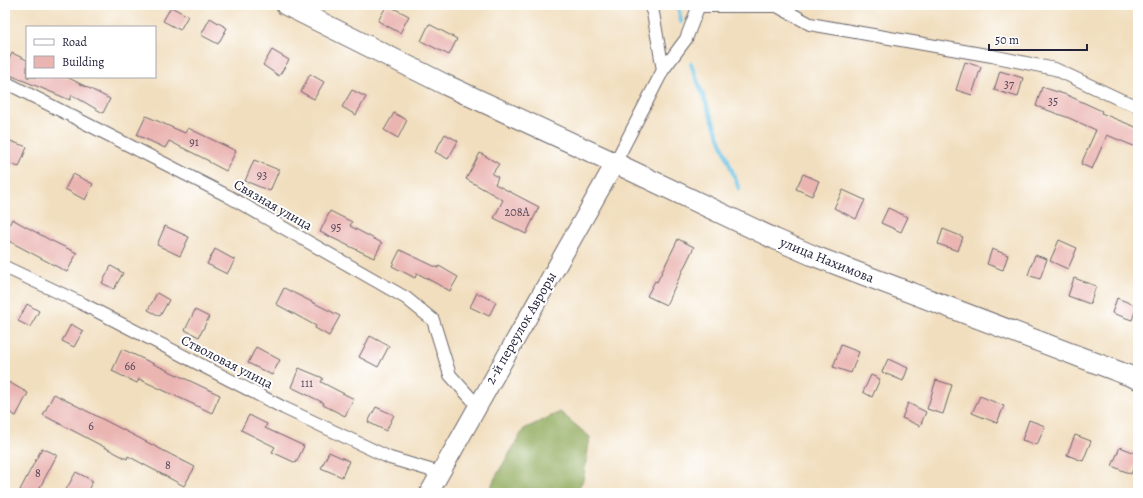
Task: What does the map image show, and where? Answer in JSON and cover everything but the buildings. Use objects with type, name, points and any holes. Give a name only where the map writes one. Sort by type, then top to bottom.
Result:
[{"type":"main road","name":"улица Нахимова","points":[[286,5],[446,85],[775,239],[814,256],[1138,380]]},
{"type":"street","points":[[650,5],[653,13],[663,70]]},
{"type":"street","points":[[615,163],[663,70],[686,39],[699,6],[777,6],[810,24],[1055,69],[1120,100],[1138,106]]},
{"type":"street","name":"Связная улица","points":[[5,82],[228,196],[406,298],[433,320],[450,375],[477,405]]},
{"type":"street","name":"2-й переулок Авроры","points":[[429,493],[477,405],[615,163]]},
{"type":"street","name":"Стволовая улица","points":[[5,267],[83,304],[284,408],[390,458],[440,474]]},
{"type":"green space","points":[[560,412],[590,437],[583,480],[576,493],[488,493],[496,476],[524,429]]},
{"type":"waterway","points":[[678,5],[681,22]]},
{"type":"waterway","points":[[691,64],[739,189]]}]
